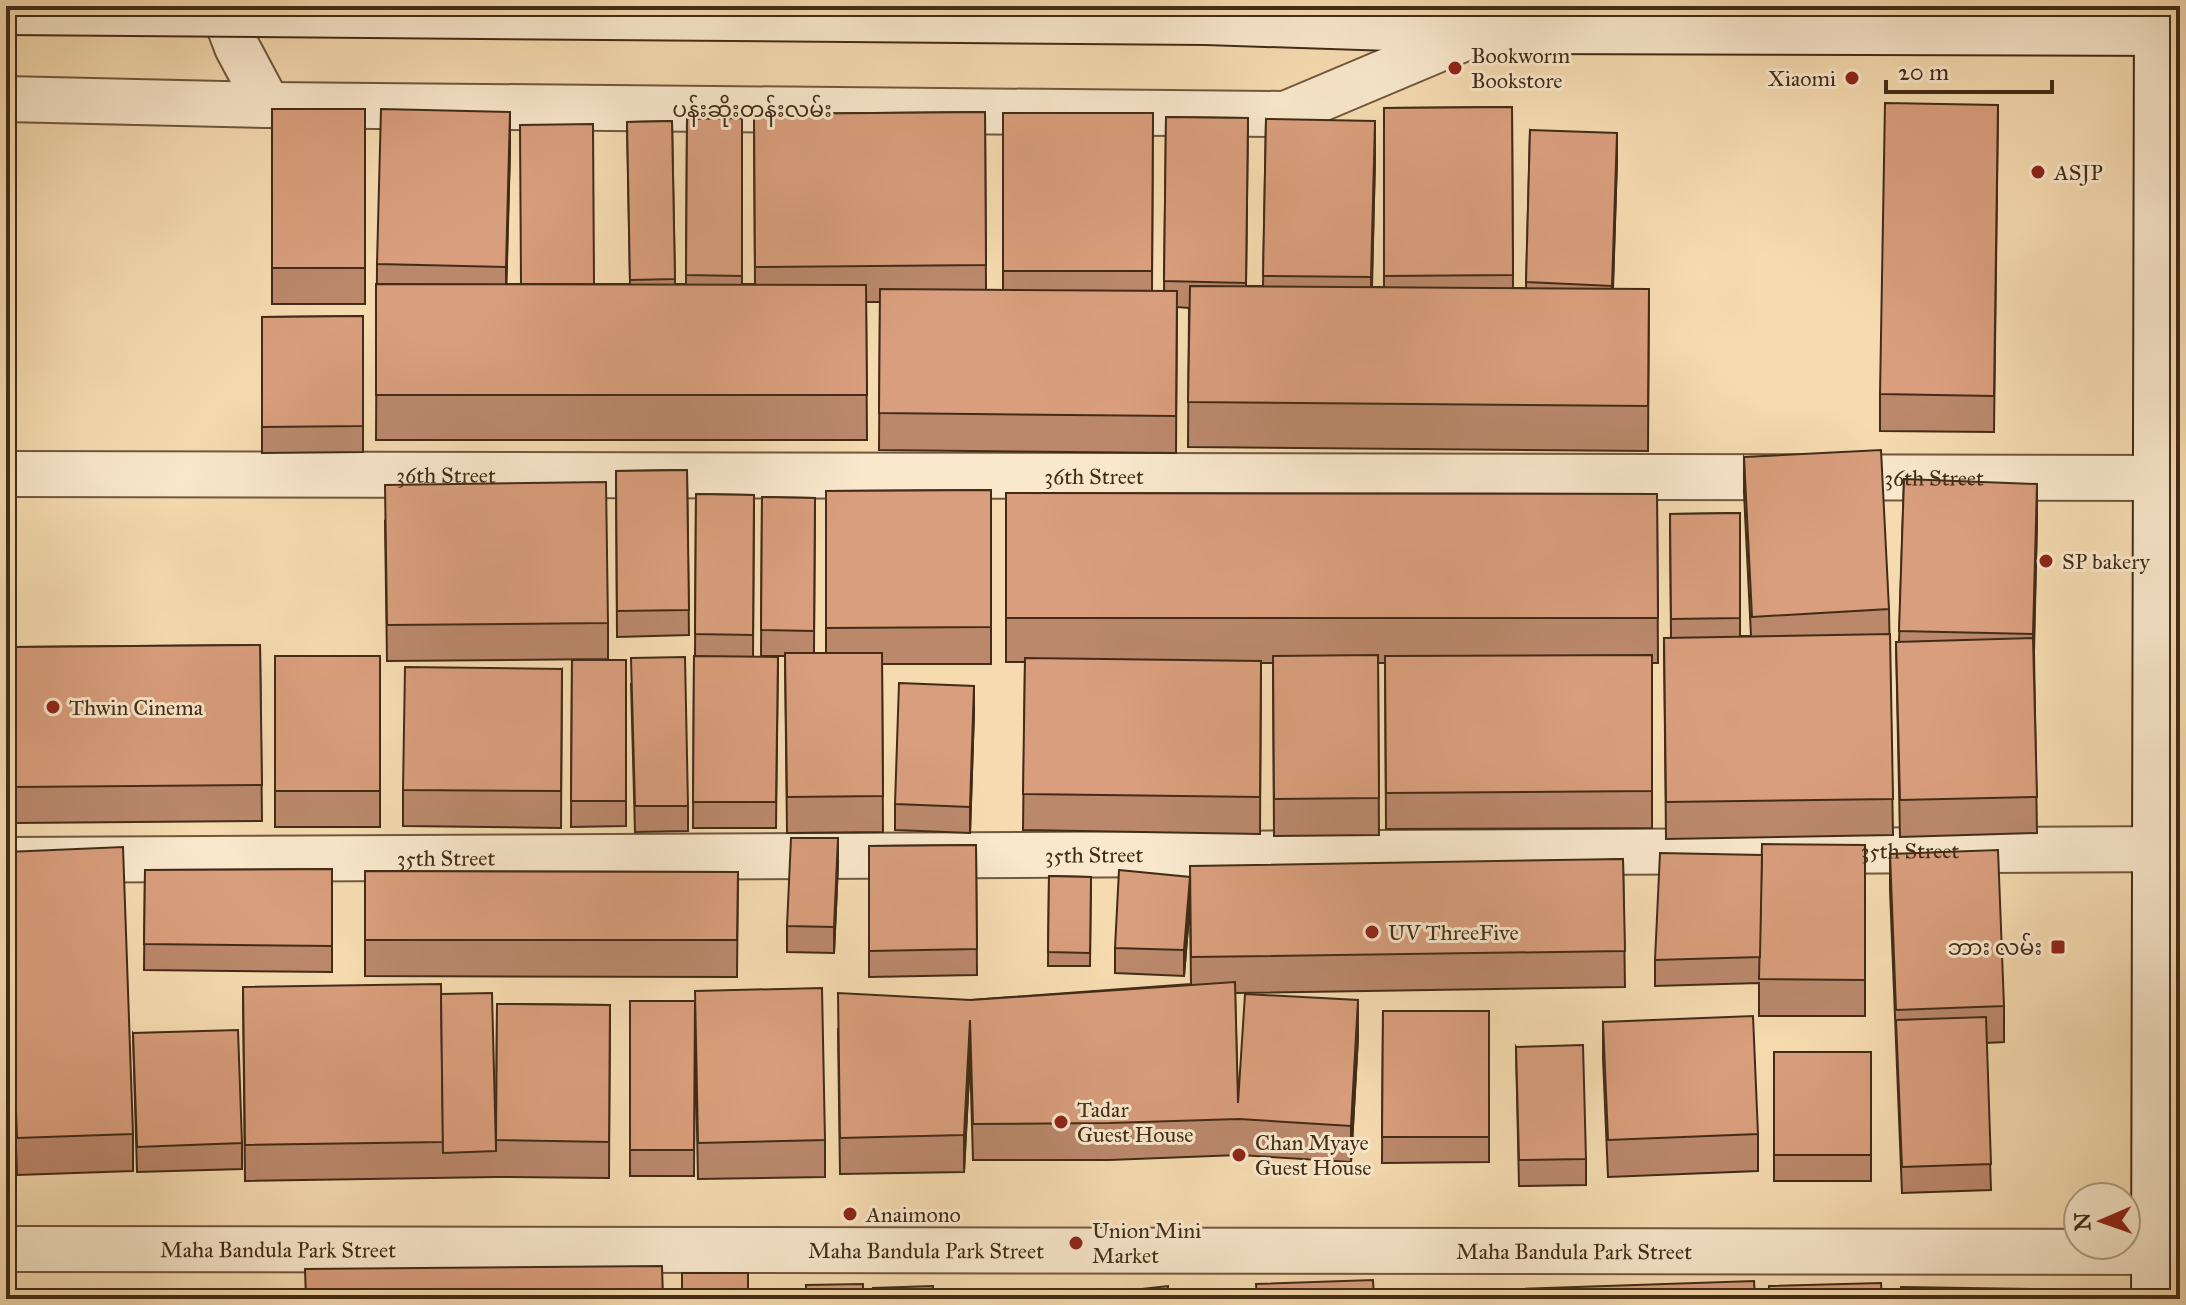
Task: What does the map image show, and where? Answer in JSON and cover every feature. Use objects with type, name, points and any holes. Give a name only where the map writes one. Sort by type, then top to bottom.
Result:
[{"type":"street","points":[[230,6],[229,26],[233,37],[268,105]]},
{"type":"street","name":"ပန်းဆိုးတန်းလမ်း","points":[[1433,6],[1482,31]]},
{"type":"street","name":"ပန်းဆိုးတန်းလမ်း","points":[[6,12],[1206,22],[1482,31],[2165,24]]},
{"type":"street","points":[[2154,1299],[2167,1252],[2165,24]]},
{"type":"street","name":"ပန်းဆိုးတန်းလမ်း","points":[[6,99],[268,105],[1285,114],[1482,31]]},
{"type":"street","name":"36th Street","points":[[6,474],[2168,478]]},
{"type":"street","name":"35th Street","points":[[6,860],[2167,849]]},
{"type":"street","name":"Maha Bandula Park Street","points":[[6,1249],[2167,1252]]},
{"type":"building","points":[[1885,103],[1998,105],[1994,396],[1880,394]]},
{"type":"building","points":[[1512,107],[1513,275],[1384,276],[1384,108]]},
{"type":"building","points":[[272,109],[365,109],[365,268],[272,268]]},
{"type":"building","points":[[381,109],[510,112],[506,267],[377,264]]},
{"type":"building","points":[[985,112],[986,265],[755,267],[754,114]]},
{"type":"building","points":[[1003,113],[1153,113],[1152,271],[1003,271]]},
{"type":"building","points":[[1166,117],[1248,118],[1246,283],[1164,281]]},
{"type":"building","points":[[742,118],[742,276],[686,275],[687,119]]},
{"type":"building","points":[[1266,119],[1375,121],[1371,277],[1263,276]]},
{"type":"building","points":[[672,121],[675,279],[630,280],[627,122]]},
{"type":"building","points":[[593,124],[594,284],[521,284],[520,125]]},
{"type":"building","points":[[1530,130],[1617,133],[1612,286],[1526,282]]},
{"type":"building","points":[[376,284],[866,285],[867,395],[376,395]]},
{"type":"building","points":[[1190,286],[1649,289],[1648,406],[1188,402]]},
{"type":"building","points":[[880,289],[1177,291],[1176,416],[879,413]]},
{"type":"building","points":[[363,316],[363,426],[262,427],[262,317]]},
{"type":"building","points":[[1881,450],[1889,609],[1752,617],[1744,457]]},
{"type":"building","points":[[687,470],[689,610],[617,611],[616,471]]},
{"type":"building","points":[[1904,479],[2037,484],[2033,634],[1899,631]]},
{"type":"building","points":[[606,482],[608,623],[387,625],[385,485]]},
{"type":"building","points":[[991,490],[991,627],[826,628],[826,491]]},
{"type":"building","points":[[1006,493],[1657,494],[1658,618],[1006,618]]},
{"type":"building","points":[[696,494],[754,495],[753,635],[695,634]]},
{"type":"building","points":[[762,497],[815,498],[814,631],[761,630]]},
{"type":"building","points":[[1740,513],[1740,618],[1671,619],[1670,514]]},
{"type":"building","points":[[1890,634],[1893,799],[1666,802],[1664,638]]},
{"type":"building","points":[[2033,638],[2037,797],[1900,800],[1896,642]]},
{"type":"building","points":[[260,645],[262,785],[15,787],[14,647]]},
{"type":"building","points":[[785,653],[882,653],[883,796],[787,797]]},
{"type":"building","points":[[1378,655],[1379,798],[1274,799],[1273,656]]},
{"type":"building","points":[[1652,655],[1652,791],[1386,793],[1385,656]]},
{"type":"building","points":[[275,656],[380,656],[380,791],[275,791]]},
{"type":"building","points":[[694,656],[778,657],[776,802],[693,802]]},
{"type":"building","points":[[685,657],[688,806],[635,806],[631,658]]},
{"type":"building","points":[[1025,658],[1261,661],[1260,797],[1023,794]]},
{"type":"building","points":[[572,660],[626,660],[626,801],[571,801]]},
{"type":"building","points":[[405,667],[562,669],[561,791],[403,790]]},
{"type":"building","points":[[899,683],[974,686],[970,807],[895,804]]},
{"type":"building","points":[[791,838],[838,838],[834,927],[787,926]]},
{"type":"building","points":[[1762,844],[1865,845],[1865,980],[1759,979]]},
{"type":"building","points":[[976,845],[977,949],[869,951],[869,846]]},
{"type":"building","points":[[123,847],[133,1134],[17,1138],[7,852]]},
{"type":"building","points":[[1998,850],[2004,1006],[1896,1010],[1890,854]]},
{"type":"building","points":[[1660,853],[1762,855],[1760,957],[1655,960]]},
{"type":"building","points":[[1623,859],[1625,951],[1191,957],[1190,866]]},
{"type":"building","points":[[332,869],[332,946],[144,944],[145,870]]},
{"type":"building","points":[[1119,870],[1190,877],[1184,950],[1115,948]]},
{"type":"building","points":[[365,871],[738,872],[737,940],[365,940]]},
{"type":"building","points":[[1049,876],[1091,877],[1090,953],[1048,952]]},
{"type":"building","points":[[1235,982],[1238,1103],[1245,994],[1358,1000],[1351,1126],[1239,1119],[973,1124],[970,1020],[964,1135],[840,1138],[838,993],[971,1000]]},
{"type":"building","points":[[441,984],[443,1142],[245,1145],[243,987]]},
{"type":"building","points":[[822,988],[825,1140],[698,1143],[695,991]]},
{"type":"building","points":[[492,993],[496,1151],[443,1153],[441,994]]},
{"type":"building","points":[[630,1001],[695,1001],[694,1150],[630,1150]]},
{"type":"building","points":[[497,1004],[610,1005],[609,1142],[496,1140]]},
{"type":"building","points":[[1383,1011],[1489,1011],[1489,1137],[1382,1137]]},
{"type":"building","points":[[1753,1016],[1758,1134],[1608,1140],[1603,1022]]},
{"type":"building","points":[[1986,1017],[1991,1164],[1902,1167],[1896,1020]]},
{"type":"building","points":[[238,1030],[242,1143],[137,1147],[133,1033]]},
{"type":"building","points":[[1583,1045],[1586,1159],[1519,1160],[1516,1047]]},
{"type":"building","points":[[1774,1052],[1871,1052],[1871,1155],[1774,1155]]},
{"type":"building","points":[[662,1266],[663,1299],[306,1299],[305,1269]]},
{"type":"building","points":[[682,1273],[748,1273],[748,1294],[795,1294],[795,1299],[682,1299]]},
{"type":"building","points":[[1373,1280],[1374,1299],[1257,1299],[1256,1284]]},
{"type":"building","points":[[1754,1281],[1755,1299],[1518,1299],[1518,1289]]},
{"type":"building","points":[[1881,1283],[1882,1299],[1769,1299],[1769,1286]]},
{"type":"building","points":[[863,1284],[863,1299],[806,1299],[806,1285]]},
{"type":"building","points":[[933,1286],[933,1299],[874,1299],[873,1288]]},
{"type":"building","points":[[1168,1286],[1168,1299],[1056,1299],[1056,1295]]},
{"type":"building","points":[[1901,1287],[2039,1289],[2039,1299],[1900,1299]]},
{"type":"building","points":[[1494,1289],[1494,1299],[1390,1299],[1390,1291]]},
{"type":"building","points":[[998,1293],[998,1299],[943,1299],[942,1294]]},
{"type":"building","points":[[1246,1295],[1246,1299],[1175,1299],[1175,1297]]},
{"type":"building","points":[[284,1296],[284,1299],[204,1299],[204,1297]]},
{"type":"place","name":"Bookworm Bookstore","points":[[1455,68]]},
{"type":"place","name":"Xiaomi","points":[[1852,78]]},
{"type":"place","name":"ASJP","points":[[2038,172]]},
{"type":"place","name":"SP bakery","points":[[2046,561]]},
{"type":"place","name":"Thwin Cinema","points":[[53,707]]},
{"type":"place","name":"UV ThreeFive","points":[[1372,932]]},
{"type":"place","name":"ဘား လမ်း","points":[[2058,947]]},
{"type":"place","name":"Tadar Guest House","points":[[1061,1122]]},
{"type":"place","name":"Chan Myaye Guest House","points":[[1239,1155]]},
{"type":"place","name":"Anaimono","points":[[850,1214]]},
{"type":"place","name":"Union Mini Market","points":[[1076,1243]]}]
